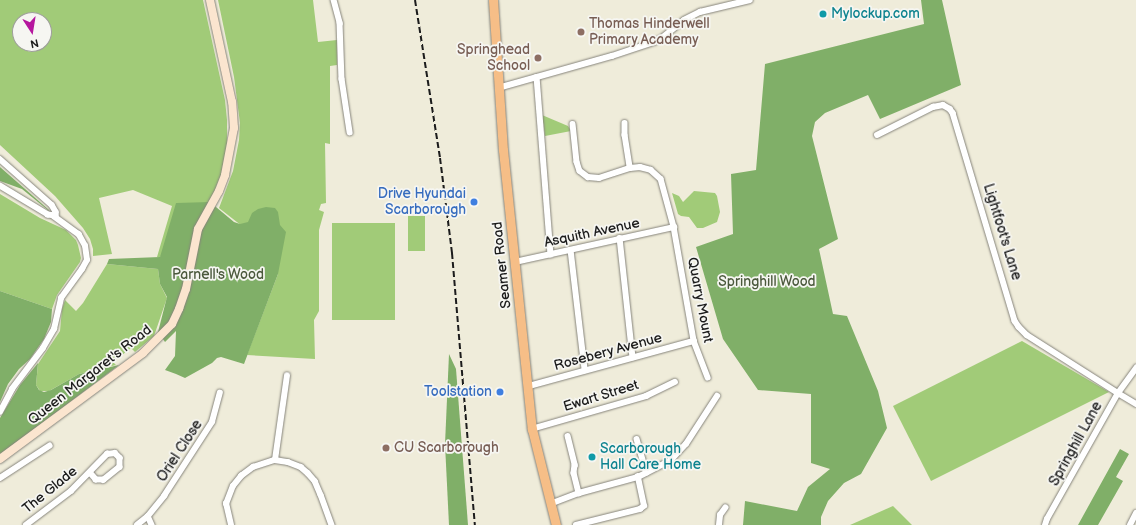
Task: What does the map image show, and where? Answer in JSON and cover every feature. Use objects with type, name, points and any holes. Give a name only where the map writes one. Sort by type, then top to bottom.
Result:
[{"type":"highway","name":"Seamer Road","points":[[493,0],[498,88],[529,386],[532,429],[556,525]]},
{"type":"main road","name":"Queen Margaret's Road","points":[[0,459],[143,353],[172,324],[179,309],[186,289],[198,229],[219,191],[225,175],[234,128],[232,102],[210,0]]},
{"type":"street","points":[[334,0],[340,23],[342,79],[350,132]]},
{"type":"street","points":[[498,88],[612,56],[654,42],[662,38],[684,20],[700,12],[750,0]]},
{"type":"street","points":[[537,77],[552,254]]},
{"type":"street","name":"Lightfoot's Lane","points":[[877,135],[933,107],[942,105],[950,109],[953,113],[1015,321],[1027,336],[1118,393]]},
{"type":"street","points":[[573,124],[577,162],[580,171],[588,177],[599,178],[630,168],[625,135],[625,123]]},
{"type":"street","points":[[0,159],[15,174],[54,207],[57,214],[54,217]]},
{"type":"street","name":"Quarry Mount","points":[[630,168],[640,167],[651,170],[661,179],[674,227],[694,341],[708,377]]},
{"type":"street","points":[[0,186],[42,212],[54,217],[79,235],[85,246],[87,260],[61,298],[54,330],[43,348],[12,389],[0,412]]},
{"type":"street","name":"Asquith Avenue","points":[[516,262],[674,227]]},
{"type":"street","points":[[620,238],[633,357]]},
{"type":"street","points":[[571,250],[585,370]]},
{"type":"street","name":"Rosebery Avenue","points":[[529,386],[694,341]]},
{"type":"street","points":[[1118,393],[1136,368]]},
{"type":"street","points":[[275,460],[287,376]]},
{"type":"street","name":"Ewart Street","points":[[532,429],[646,396],[675,382]]},
{"type":"street","name":"Oriel Close","points":[[137,525],[148,516],[164,496],[212,422],[220,393]]},
{"type":"street","name":"Springhill Lane","points":[[1045,525],[1118,393],[1136,404]]},
{"type":"street","points":[[550,504],[579,493],[638,477],[670,461],[686,444],[716,396]]},
{"type":"street","points":[[568,436],[575,465],[574,473],[579,493]]},
{"type":"street","points":[[637,439],[647,473]]},
{"type":"street","points":[[0,478],[49,446]]},
{"type":"street","name":"The Glade","points":[[26,525],[71,491],[107,454],[115,453],[120,458],[120,467],[104,480],[96,480],[90,472]]},
{"type":"street","points":[[231,525],[226,504],[233,486],[241,476],[252,467],[275,460],[288,462],[301,467],[308,473],[321,495],[332,525]]},
{"type":"street","points":[[576,525],[640,509],[644,506],[638,477]]},
{"type":"street","points":[[719,525],[720,515],[725,508]]},
{"type":"street","points":[[1130,525],[1136,513]]},
{"type":"street","points":[[148,516],[152,525]]},
{"type":"green space","points":[[0,0],[203,0],[225,100],[227,120],[227,144],[221,175],[210,202],[160,257],[157,257],[172,206],[133,190],[99,198],[112,254],[93,256],[93,249],[90,239],[83,228],[55,196],[0,145]]},
{"type":"green space","points":[[218,0],[313,0],[318,42],[337,40],[337,65],[330,66],[330,144],[325,143],[326,203],[321,204],[319,210],[324,212],[319,230],[319,311],[314,320],[315,359],[247,355],[278,274],[242,226],[219,208],[233,171],[239,140],[240,123],[234,77]]},
{"type":"green space","name":"Springhill Wood","points":[[921,0],[942,0],[961,85],[880,119],[868,95],[825,113],[815,122],[812,136],[838,239],[819,249],[833,314],[847,316],[878,391],[887,428],[861,474],[844,483],[828,501],[821,517],[821,525],[743,525],[745,501],[797,511],[808,487],[830,469],[811,463],[811,394],[758,390],[723,339],[696,247],[733,234],[731,174],[756,170],[765,64],[924,24]]},
{"type":"green space","points":[[542,115],[568,126],[571,131],[545,136]]},
{"type":"green space","points":[[0,167],[49,211],[22,189],[0,181]]},
{"type":"green space","points":[[694,191],[715,193],[720,212],[717,222],[703,228],[697,228],[689,217],[678,214],[672,193],[679,196],[683,202]]},
{"type":"green space","points":[[0,194],[40,218],[66,230],[76,240],[81,258],[80,262],[57,295],[52,309],[0,291]]},
{"type":"green space","name":"Parnell's Wood","points":[[210,202],[234,222],[240,224],[248,222],[252,213],[258,209],[266,207],[275,208],[278,212],[280,225],[286,232],[278,274],[244,364],[221,357],[185,378],[165,370],[175,356],[176,331],[165,342],[158,332],[167,297],[160,284],[158,269],[107,264],[109,259],[160,257],[176,203]]},
{"type":"green space","points":[[408,216],[425,216],[425,251],[408,251]]},
{"type":"green space","points":[[332,223],[395,223],[395,320],[332,320]]},
{"type":"green space","points":[[107,264],[158,269],[160,284],[167,298],[154,336],[135,352],[131,348],[113,362],[116,365],[79,374],[49,391],[40,391],[36,385],[38,364],[60,331],[62,309],[65,300],[76,311],[83,303]]},
{"type":"green space","points":[[0,291],[52,309],[51,322],[44,339],[30,359],[19,369],[8,384],[0,402]]},
{"type":"green space","points":[[1022,341],[1109,392],[931,481],[893,406]]},
{"type":"green space","points":[[449,354],[456,369],[468,525],[449,525],[445,444]]},
{"type":"green space","points":[[38,363],[36,385],[39,390],[44,392],[51,390],[79,374],[119,365],[0,455],[0,418],[20,385]]},
{"type":"green space","points":[[1120,449],[1129,454],[1116,477],[1123,481],[1098,525],[1078,525]]},
{"type":"green space","points":[[893,506],[912,525],[850,525]]},
{"type":"railway","points":[[415,0],[440,158],[452,253],[475,525]]},
{"type":"place","name":"Mylockup.com","points":[[823,14]]},
{"type":"place","name":"Thomas Hinderwell Primary Academy","points":[[581,32]]},
{"type":"place","name":"Springhead School","points":[[538,58]]},
{"type":"place","name":"Drive Hyundai Scarborough","points":[[474,202]]},
{"type":"place","name":"Toolstation","points":[[500,392]]},
{"type":"place","name":"CU Scarborough","points":[[386,448]]},
{"type":"place","name":"Scarborough Hall Care Home","points":[[592,457]]}]
